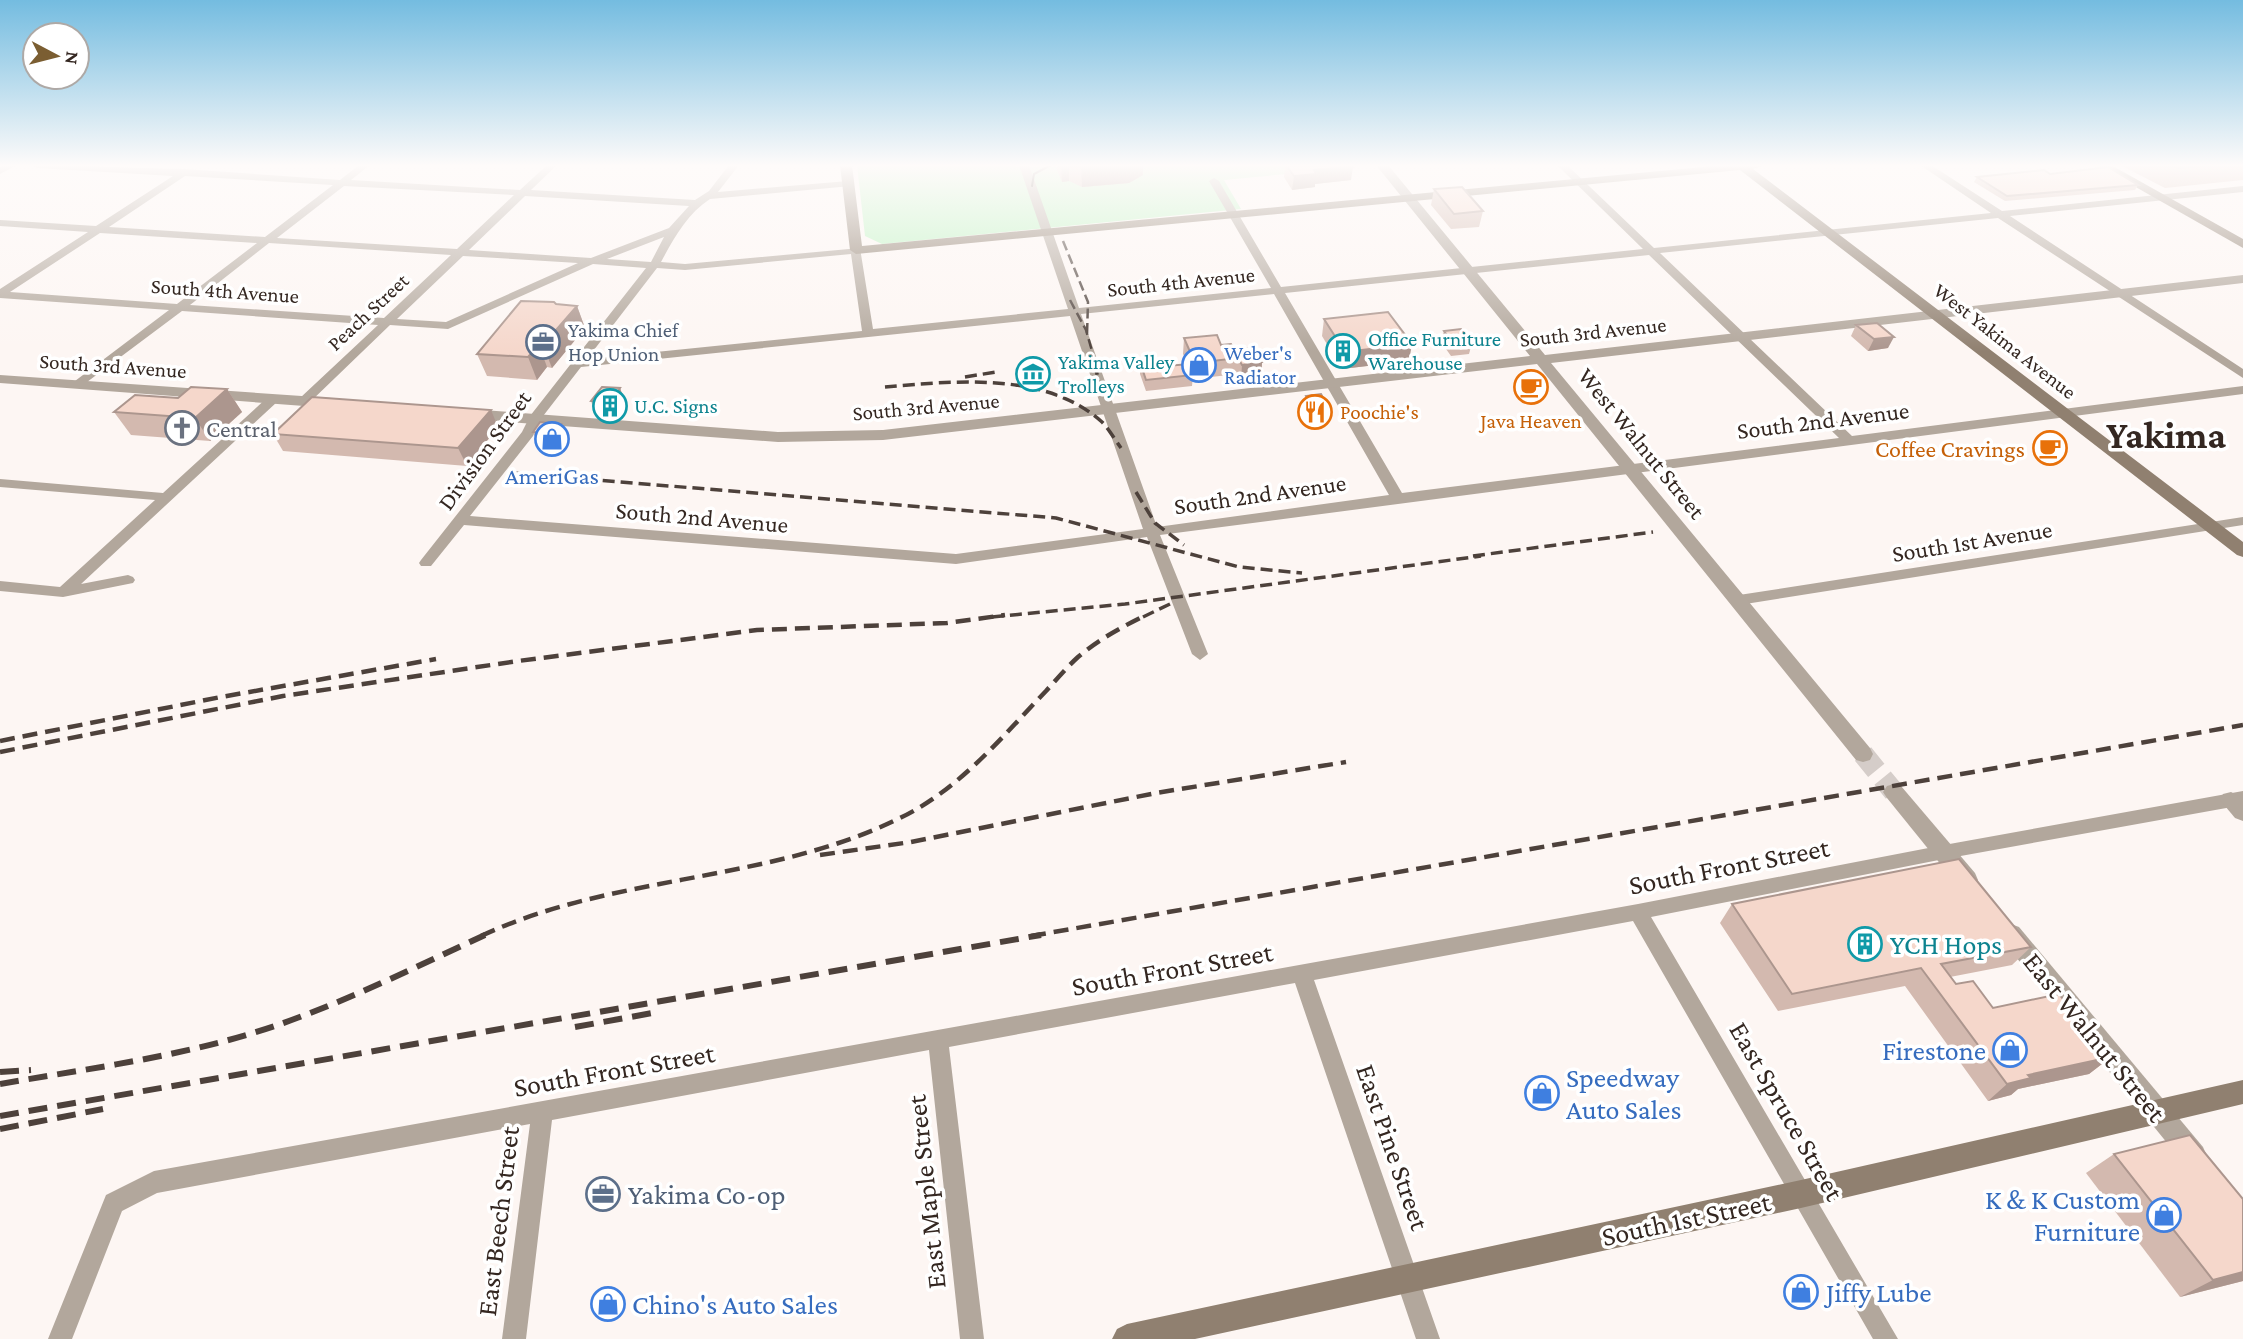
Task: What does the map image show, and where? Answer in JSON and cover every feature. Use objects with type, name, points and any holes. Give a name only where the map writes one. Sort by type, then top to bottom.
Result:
[{"type":"main road","points":[[853,227],[856,250],[1094,227]]},
{"type":"main road","name":"West Yakima Avenue","points":[[1824,227],[2243,551]]},
{"type":"main road","points":[[2214,227],[2243,244]]},
{"type":"main road","name":"South 1st Street","points":[[1126,1339],[1801,1194],[2243,1092]]},
{"type":"street","points":[[63,227],[685,267],[856,250],[868,332]]},
{"type":"street","points":[[0,294],[102,227]]},
{"type":"street","points":[[79,384],[285,227]]},
{"type":"street","name":"Peach Street","points":[[304,401],[486,227]]},
{"type":"street","points":[[592,261],[675,227]]},
{"type":"street","points":[[1045,227],[1136,492],[1200,654]]},
{"type":"street","points":[[1241,227],[1398,498]]},
{"type":"street","name":"West Walnut Street","points":[[1432,227],[1863,754]]},
{"type":"street","points":[[1628,227],[1849,440]]},
{"type":"street","name":"South 4th Avenue","points":[[577,364],[1883,227]]},
{"type":"street","points":[[2021,227],[2243,374]]},
{"type":"street","name":"Division Street","points":[[426,563],[654,265],[673,230]]},
{"type":"street","name":"South 4th Avenue","points":[[0,294],[448,326],[592,261]]},
{"type":"street","name":"South 3rd Avenue","points":[[453,413],[778,437],[883,435],[2243,279]]},
{"type":"street","name":"South 3rd Avenue","points":[[0,379],[345,404]]},
{"type":"street","name":"South 2nd Avenue","points":[[461,520],[941,560],[1398,498],[2243,390]]},
{"type":"street","points":[[63,592],[273,399]]},
{"type":"street","points":[[0,483],[165,497]]},
{"type":"street","points":[[2211,526],[2243,522]]},
{"type":"street","name":"South 1st Avenue","points":[[1739,600],[2211,526]]},
{"type":"street","points":[[0,586],[63,592],[128,580]]},
{"type":"street","points":[[1894,792],[1979,895]]},
{"type":"street","name":"South Front Street","points":[[60,1339],[114,1203],[155,1182],[1302,974],[1944,852],[2239,803]]},
{"type":"street","name":"East Spruce Street","points":[[1638,912],[1886,1339]]},
{"type":"street","name":"East Walnut Street","points":[[1996,916],[2210,1176]]},
{"type":"street","name":"East Pine Street","points":[[1302,974],[1428,1339]]},
{"type":"street","name":"East Maple Street","points":[[938,1039],[972,1339]]},
{"type":"street","name":"East Beech Street","points":[[514,1339],[542,1111]]},
{"type":"green space","points":[[864,227],[1051,227],[882,244],[865,236]]},
{"type":"building","points":[[521,301],[577,306],[543,345],[539,345],[528,357],[477,354]]},
{"type":"building","points":[[1388,312],[1412,344],[1345,352],[1324,319]]},
{"type":"building","points":[[1877,323],[1894,337],[1874,339],[1856,325]]},
{"type":"building","points":[[1461,329],[1472,343],[1454,345],[1444,331]]},
{"type":"building","points":[[1217,335],[1221,345],[1231,344],[1234,350],[1254,348],[1262,362],[1242,365],[1238,358],[1195,363],[1184,338]]},
{"type":"building","points":[[1164,359],[1167,366],[1189,364],[1193,375],[1146,380],[1140,362]]},
{"type":"building","points":[[191,387],[227,389],[195,418],[114,412],[135,395],[178,398]]},
{"type":"building","points":[[602,387],[620,388],[609,403],[591,401]]},
{"type":"building","points":[[1321,394],[1327,405],[1311,406],[1306,396]]},
{"type":"building","points":[[312,397],[491,410],[458,448],[273,434]]},
{"type":"building","points":[[540,422],[561,424],[554,433],[533,432]]},
{"type":"building","points":[[1959,859],[2031,947],[1941,964],[1956,984],[1973,981],[1993,1008],[2059,994],[2111,1057],[2028,1075],[2031,1078],[2007,1084],[1921,968],[1792,994],[1732,904]]},
{"type":"building","points":[[2190,1135],[2243,1199],[2243,1272],[2213,1280],[2114,1154]]},
{"type":"tunnel","points":[[1863,754],[1894,792]]},
{"type":"railway","points":[[1063,241],[1088,302],[1087,334]]},
{"type":"railway","points":[[1070,300],[1087,334]]},
{"type":"railway","points":[[1087,334],[1096,365]]},
{"type":"railway","points":[[1095,363],[1099,385]]},
{"type":"railway","points":[[965,377],[996,372]]},
{"type":"railway","points":[[885,387],[969,382],[1027,387],[1054,394],[1079,406],[1102,422],[1121,448]]},
{"type":"railway","points":[[513,473],[1056,518],[1239,567],[1302,573]]},
{"type":"railway","points":[[1136,492],[1155,523],[1184,545]]},
{"type":"railway","points":[[1473,556],[1653,532]]},
{"type":"railway","points":[[992,617],[1125,604],[1481,556]]},
{"type":"railway","points":[[1143,617],[1170,604]]},
{"type":"railway","points":[[0,752],[283,696],[518,661],[757,630],[947,623],[1005,615]]},
{"type":"railway","points":[[481,936],[531,916],[583,901],[796,856],[848,840],[898,819],[940,794],[978,762],[1078,657],[1102,639],[1146,615]]},
{"type":"railway","points":[[0,741],[221,697],[436,659]]},
{"type":"railway","points":[[1031,936],[2243,725]]},
{"type":"railway","points":[[820,855],[911,842],[1156,793],[1346,762]]},
{"type":"railway","points":[[0,1084],[139,1060],[275,1026],[328,1006],[485,935]]},
{"type":"railway","points":[[0,1116],[1041,935]]},
{"type":"railway","points":[[575,1027],[658,1012]]},
{"type":"railway","points":[[0,1072],[31,1070]]},
{"type":"railway","points":[[0,1129],[103,1109]]},
{"type":"place","name":"Yakima Chief Hop Union","points":[[543,342]]},
{"type":"place","name":"Office Furniture Warehouse","points":[[1343,351]]},
{"type":"place","name":"Weber's Radiator","points":[[1199,365]]},
{"type":"place","name":"Yakima Valley Trolleys","points":[[1033,374]]},
{"type":"place","name":"Java Heaven","points":[[1531,387]]},
{"type":"place","name":"U.C. Signs","points":[[610,406]]},
{"type":"place","name":"Poochie's","points":[[1315,412]]},
{"type":"place","name":"Central","points":[[182,428]]},
{"type":"place","name":"AmeriGas","points":[[552,439]]},
{"type":"place","name":"Coffee Cravings","points":[[2050,448]]},
{"type":"place","name":"YCH Hops","points":[[1865,944]]},
{"type":"place","name":"Firestone","points":[[2010,1050]]},
{"type":"place","name":"Speedway Auto Sales","points":[[1542,1093]]},
{"type":"place","name":"Yakima Co-op","points":[[603,1194]]},
{"type":"place","name":"K & K Custom Furniture","points":[[2164,1215]]},
{"type":"place","name":"Jiffy Lube","points":[[1801,1292]]},
{"type":"place","name":"Chino's Auto Sales","points":[[608,1304]]},
{"type":"district","name":"Yakima","points":[[2166,435]]}]
